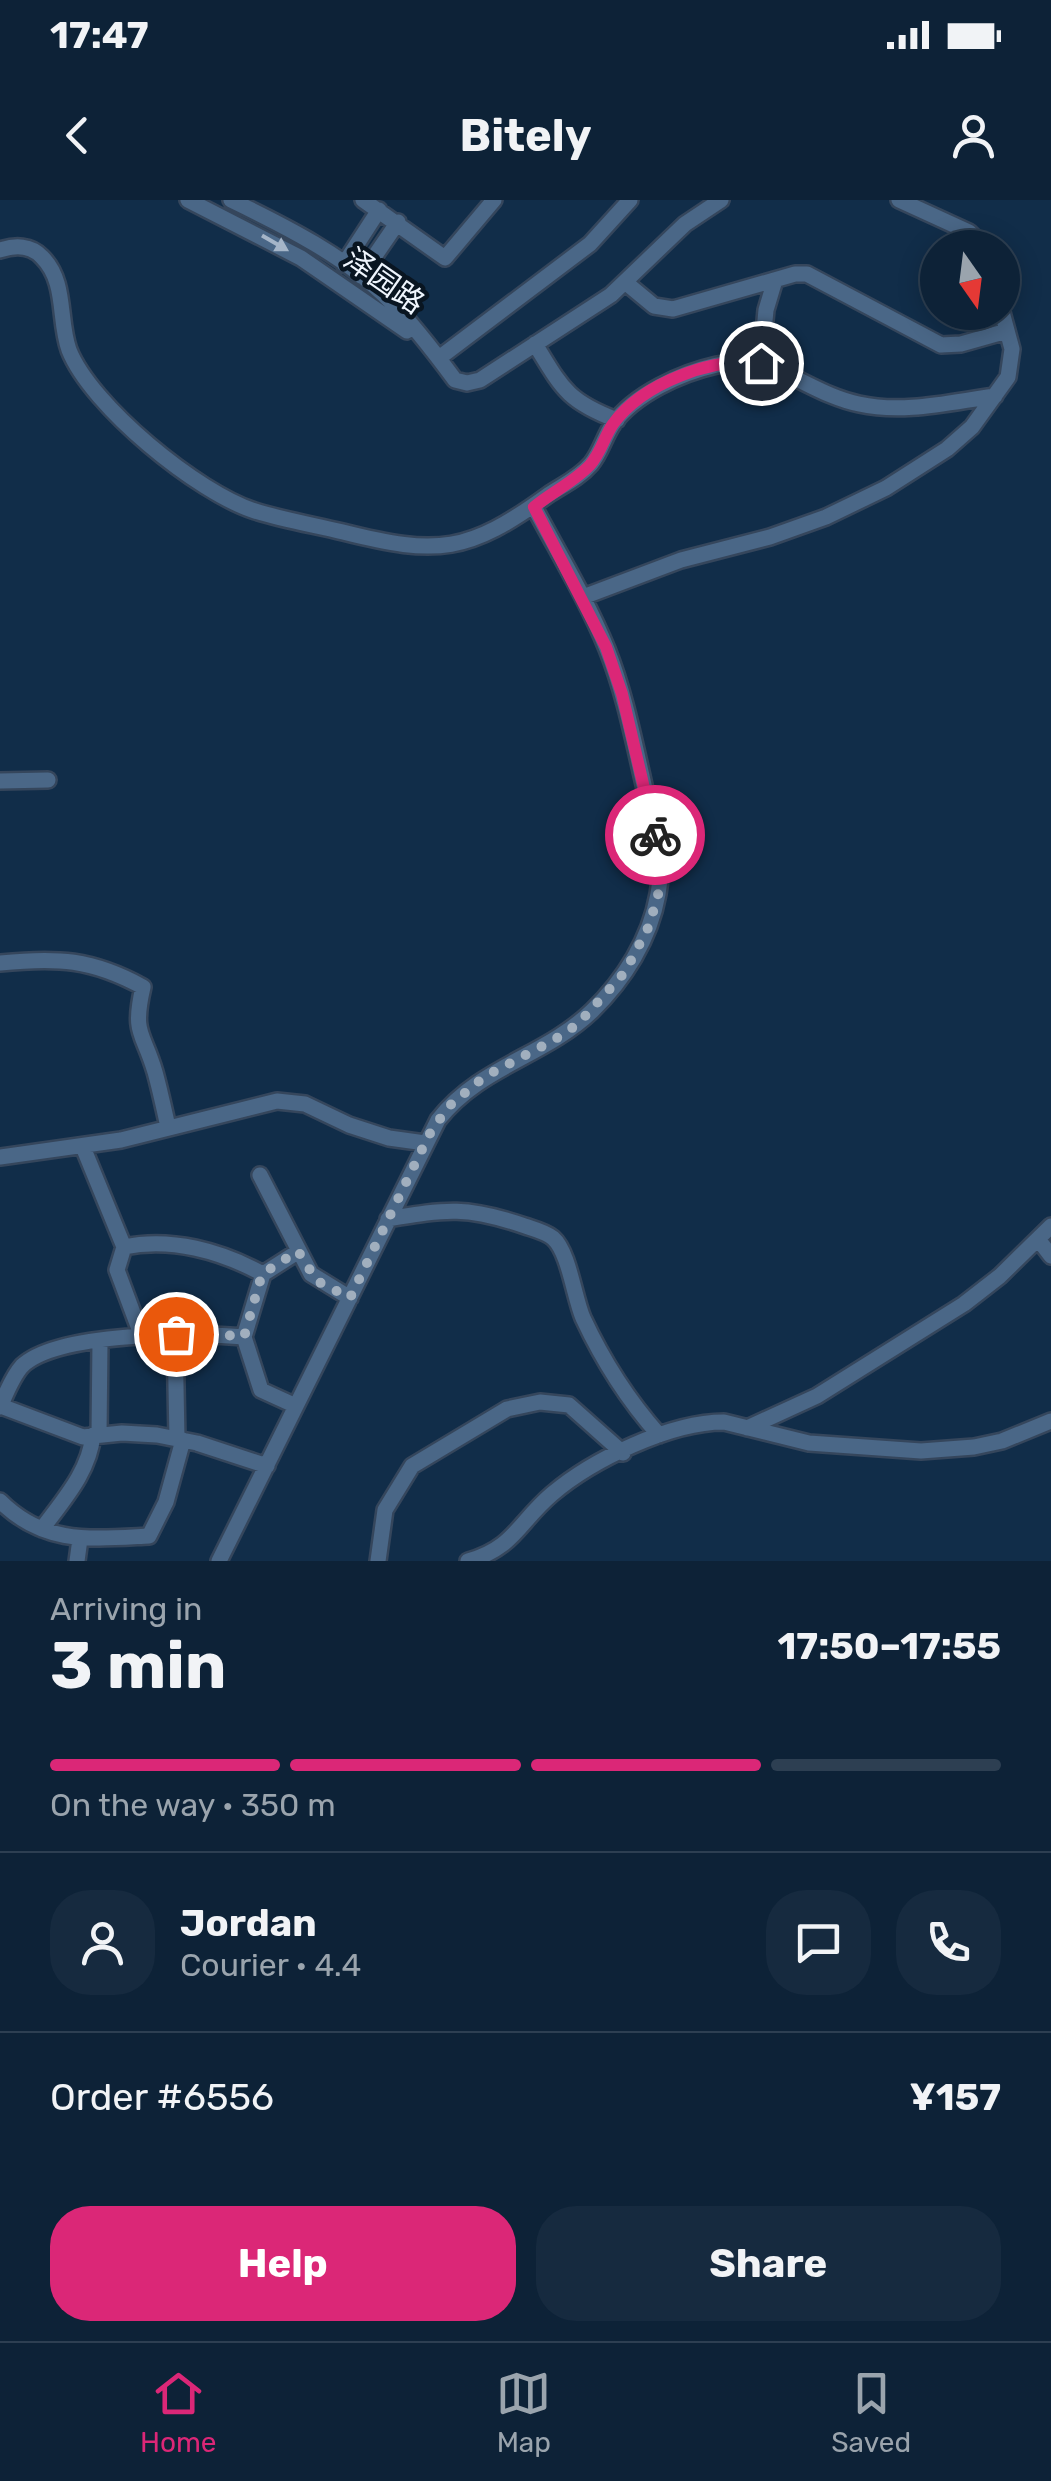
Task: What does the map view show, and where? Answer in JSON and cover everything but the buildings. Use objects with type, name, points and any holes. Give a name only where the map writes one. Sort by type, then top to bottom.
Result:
[{"type":"street","name":"泽园路","points":[[188,200],[301,258],[435,353]]},
{"type":"street","name":"泽园路","points":[[231,200],[362,276],[389,300],[435,353]]},
{"type":"street","points":[[363,200],[445,258],[494,200]]},
{"type":"street","points":[[630,200],[590,244],[435,353],[455,380],[474,382],[611,295],[684,224],[720,200]]},
{"type":"street","points":[[899,200],[965,230]]},
{"type":"street","points":[[344,264],[379,210]]},
{"type":"street","points":[[362,276],[398,222]]},
{"type":"street","points":[[0,250],[26,248],[45,260],[57,282],[68,346],[76,365],[97,395],[179,468],[253,510],[417,548],[453,544],[487,534],[534,507],[589,466],[617,420],[647,395],[688,374],[732,362],[761,363],[829,396],[863,405],[907,408],[995,396]]},
{"type":"street","points":[[583,598],[681,560],[794,529],[857,503],[948,450],[972,427],[995,396],[1008,377],[1012,362],[1007,331],[961,344],[942,344],[814,276],[794,274],[666,309],[650,303],[625,282]]},
{"type":"street","points":[[761,363],[766,315],[775,280]]},
{"type":"street","points":[[746,288],[766,315]]},
{"type":"street","points":[[535,344],[568,395],[590,410],[617,420]]},
{"type":"street","points":[[219,1561],[426,1143],[448,1107],[474,1084],[554,1040],[602,1001],[634,958],[655,908],[659,861],[618,680],[583,598],[534,507]]},
{"type":"street","points":[[0,781],[48,780]]},
{"type":"street","points":[[0,964],[65,959],[112,972],[142,987],[137,1018],[139,1034],[153,1066],[168,1127]]},
{"type":"street","points":[[0,1157],[84,1147],[287,1101],[305,1104],[389,1138],[426,1143]]},
{"type":"street","points":[[84,1147],[124,1247],[117,1270],[142,1337]]},
{"type":"street","points":[[260,1176],[317,1281],[350,1298]]},
{"type":"street","points":[[388,1219],[466,1209],[553,1237],[561,1249],[582,1316],[601,1354],[634,1406],[659,1434]]},
{"type":"street","points":[[747,1428],[817,1396],[964,1304],[1000,1276],[1051,1226]]},
{"type":"street","points":[[1038,1239],[1051,1256]]},
{"type":"street","points":[[124,1247],[136,1244],[203,1249],[262,1274]]},
{"type":"street","points":[[296,1406],[261,1390],[244,1337],[262,1274],[298,1251]]},
{"type":"street","points":[[244,1337],[176,1334],[48,1350],[20,1368],[0,1407],[83,1437],[157,1435],[267,1466]]},
{"type":"street","points":[[0,1501],[20,1521],[80,1538],[149,1536],[166,1502],[180,1440],[176,1334]]},
{"type":"street","points":[[42,1529],[80,1478],[89,1457],[96,1434],[100,1341]]},
{"type":"street","points":[[378,1561],[385,1510],[412,1466],[507,1409],[540,1402],[568,1404],[623,1452]]},
{"type":"street","points":[[468,1561],[505,1546],[550,1495],[580,1474],[659,1434],[711,1422],[809,1444],[921,1452],[1002,1441],[1051,1421]]},
{"type":"street","points":[[77,1561],[80,1538]]},
{"type":"way so far","points":[[176,1334],[244,1337],[262,1274],[298,1251],[317,1281],[350,1298],[429,1135],[448,1107],[484,1077],[578,1024],[625,972],[649,926],[659,891],[655,835]]},
{"type":"route","points":[[655,835],[622,694],[606,647],[534,507],[589,466],[618,418],[647,395],[704,368],[732,362],[761,363]]}]
